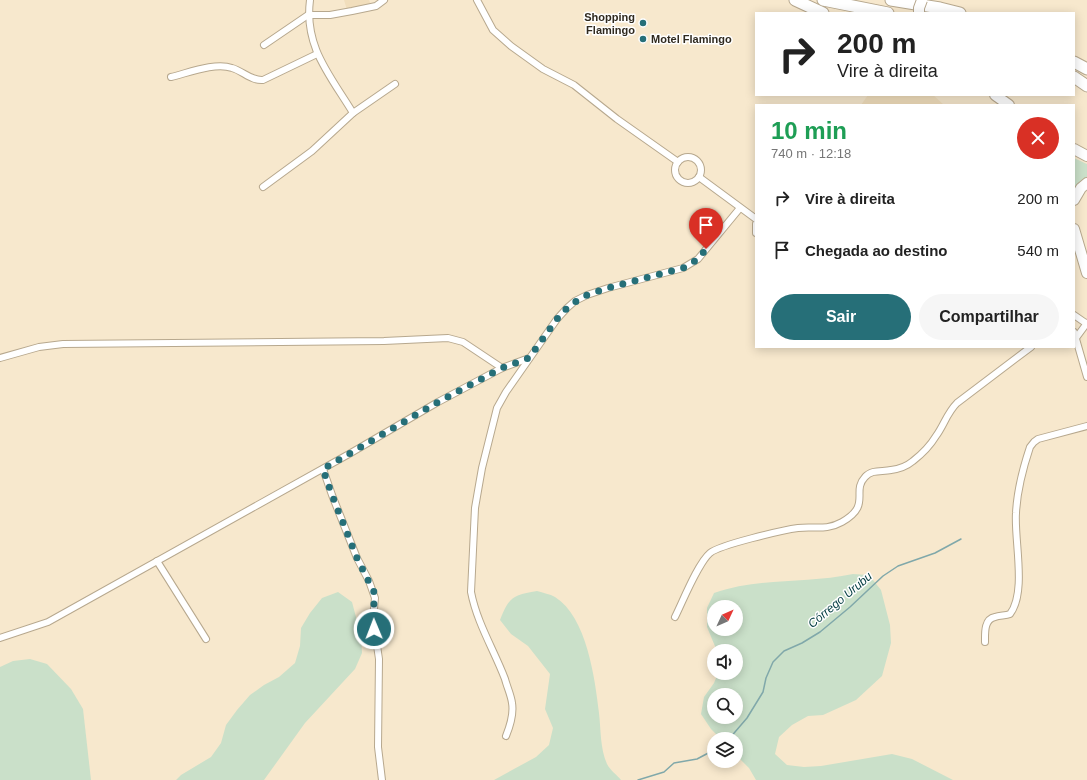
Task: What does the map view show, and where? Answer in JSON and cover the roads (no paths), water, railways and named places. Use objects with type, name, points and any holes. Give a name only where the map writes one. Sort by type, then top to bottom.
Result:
[{"type":"highway","points":[[795,0],[821,12]]},
{"type":"highway","points":[[824,0],[883,12]]},
{"type":"highway","points":[[891,0],[956,12]]},
{"type":"highway","points":[[1075,63],[1087,69]]},
{"type":"highway","points":[[1075,78],[1087,86]]},
{"type":"main road","points":[[916,12],[918,0]]},
{"type":"main road","points":[[919,12],[922,0]]},
{"type":"main road","points":[[996,96],[1008,104]]},
{"type":"main road","points":[[1075,150],[1087,156]]},
{"type":"main road","points":[[1075,198],[1081,188],[1087,183]]},
{"type":"main road","points":[[1075,231],[1087,273]]},
{"type":"street","points":[[310,0],[308,15],[310,33],[317,54],[354,113]]},
{"type":"street","points":[[264,45],[308,15],[330,15],[352,11],[376,6],[384,0]]},
{"type":"street","points":[[478,0],[493,30],[511,46],[543,69],[574,85],[617,119],[678,162]]},
{"type":"street","points":[[171,77],[210,67],[221,66],[231,67],[250,77],[263,80],[317,54]]},
{"type":"street","points":[[263,187],[312,151],[354,113],[395,84]]},
{"type":"street","points":[[686,157],[696,159],[701,168],[701,173],[698,177],[695,181],[690,182],[680,180],[675,172],[678,162],[686,157]]},
{"type":"street","points":[[698,177],[755,218]]},
{"type":"street","points":[[506,736],[510,723],[512,703],[500,665],[482,626],[471,592],[476,508],[479,485],[494,419],[500,401],[557,319],[567,308],[587,295],[683,268],[690,264],[698,259],[740,208]]},
{"type":"street","points":[[1075,316],[1087,324],[1075,335],[1087,378]]},
{"type":"street","points":[[0,358],[39,347],[63,344],[384,342],[448,338],[463,342],[502,368]]},
{"type":"street","points":[[675,617],[698,570],[710,553],[723,547],[787,530],[799,528],[829,528],[843,522],[852,516],[859,506],[862,482],[868,474],[876,471],[897,469],[913,460],[926,449],[937,436],[950,410],[957,403],[1030,348]]},
{"type":"street","points":[[0,638],[48,622],[323,469],[438,402],[502,368],[529,358]]},
{"type":"street","points":[[985,642],[985,629],[988,620],[993,617],[1010,614],[1015,607],[1017,600],[1019,583],[1016,513],[1030,447],[1038,440],[1087,426]]},
{"type":"street","points":[[323,469],[357,558],[369,581],[375,598],[373,619],[379,659],[378,746],[382,780]]},
{"type":"street","points":[[158,561],[206,639]]},
{"type":"waterway","name":"Córrego Urubu","points":[[735,732],[747,718],[763,692],[766,678],[773,662],[784,651],[802,643],[820,632],[850,607],[883,576],[898,566],[935,553],[961,539]]},
{"type":"waterway","name":"Córrego Urubu","points":[[638,780],[664,772],[674,763],[697,759],[707,754]]},
{"type":"place","name":"Shopping Flamingo","points":[[643,23]]},
{"type":"place","name":"Motel Flamingo","points":[[643,39]]}]
